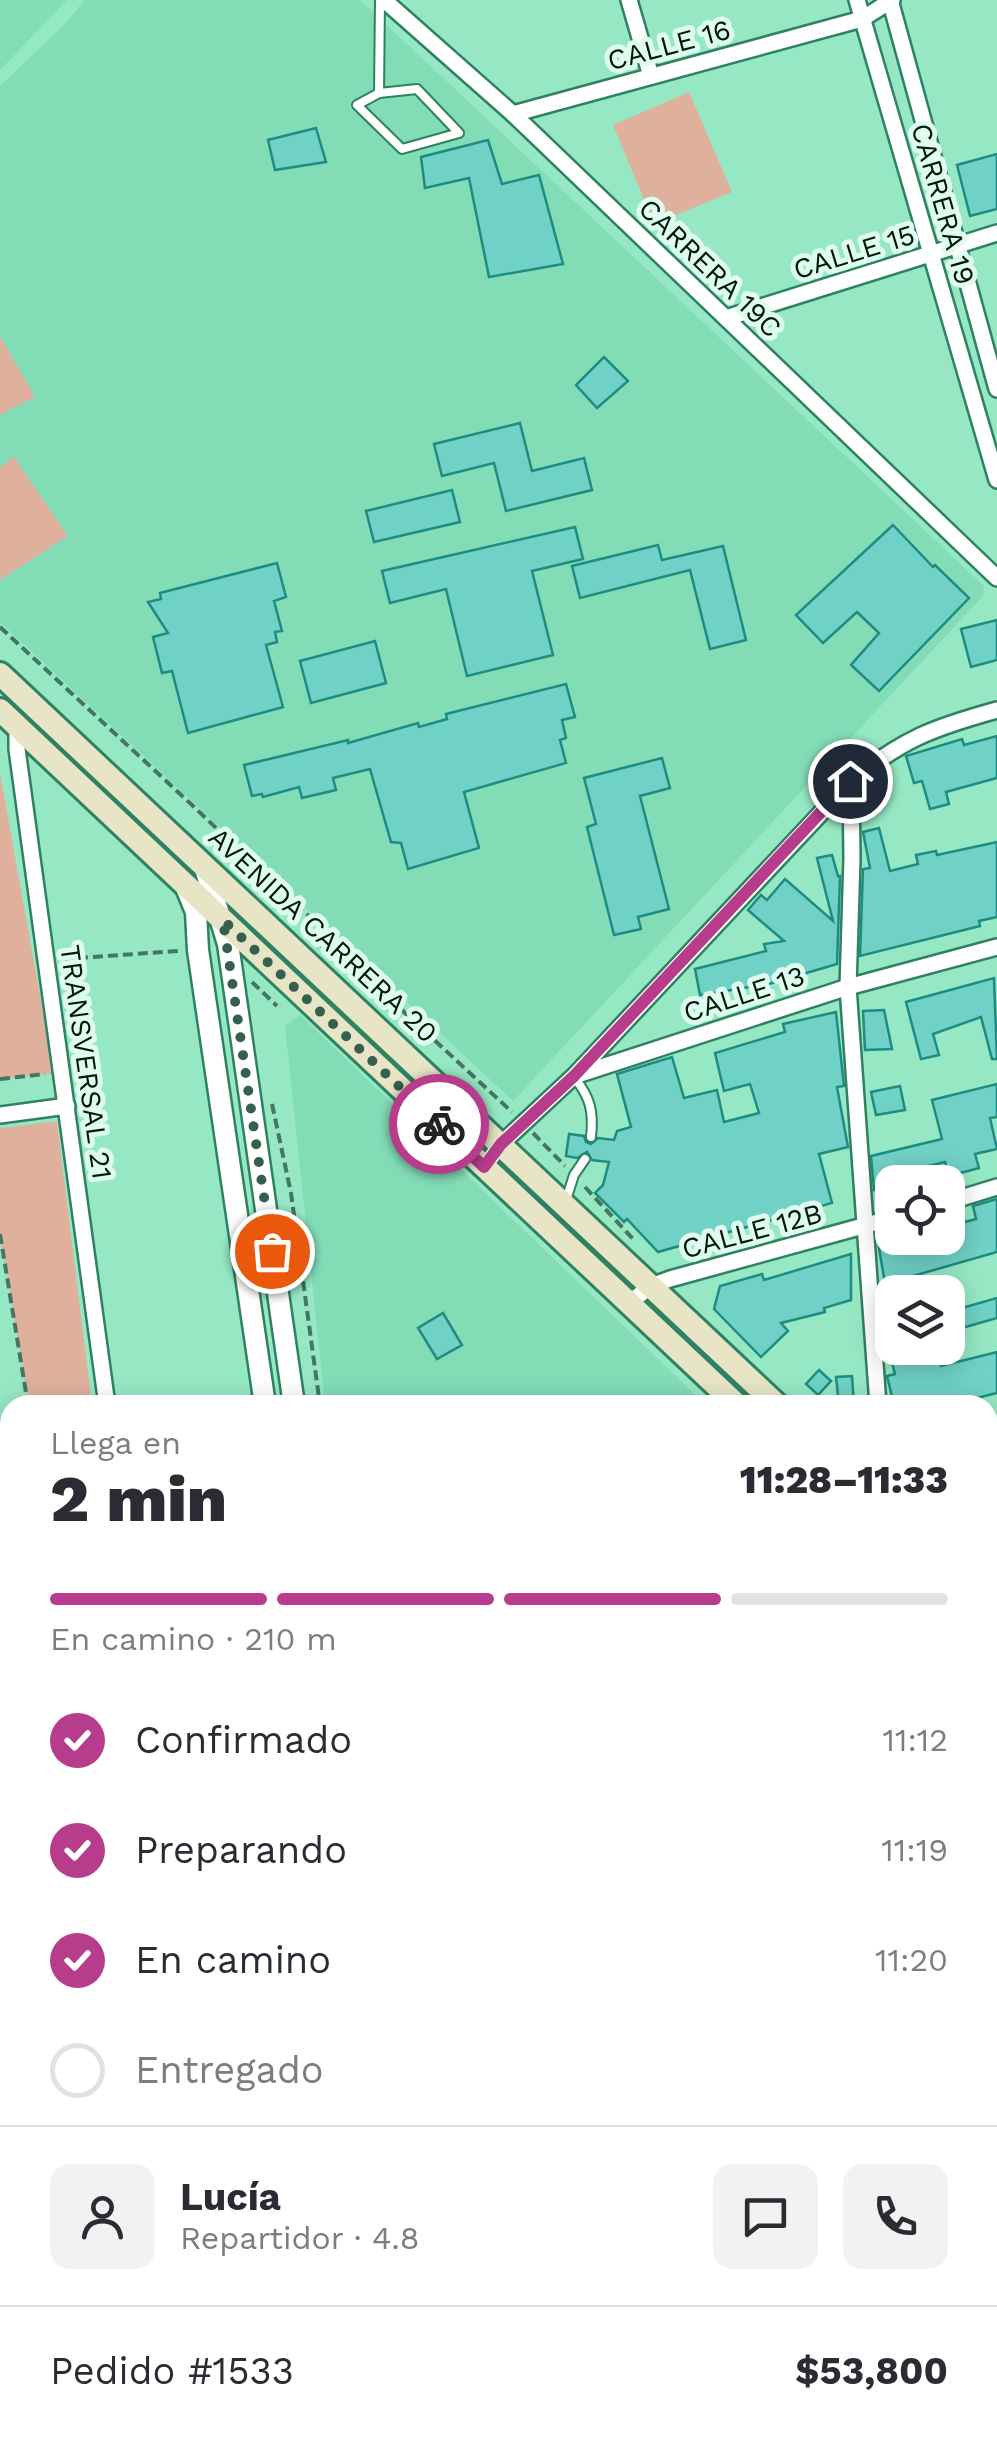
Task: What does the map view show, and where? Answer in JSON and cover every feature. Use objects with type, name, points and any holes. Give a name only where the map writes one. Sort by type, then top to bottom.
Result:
[{"type":"main road","name":"AVENIDA CARRERA 20","points":[[0,674],[766,1395]]},
{"type":"main road","name":"AVENIDA CARRERA 20","points":[[8,718],[726,1395]]},
{"type":"street","name":"CARRERA 19C","points":[[382,0],[513,114],[997,578]]},
{"type":"street","points":[[629,0],[651,76]]},
{"type":"street","name":"CARRERA 19","points":[[856,0],[997,480]]},
{"type":"street","name":"CALLE 16","points":[[513,114],[862,18],[890,0]]},
{"type":"street","name":"CARRERA 19","points":[[890,0],[997,388]]},
{"type":"street","name":"CALLE 15","points":[[726,318],[997,234]]},
{"type":"street","points":[[574,1076],[850,781],[889,750],[936,727],[997,710]]},
{"type":"street","name":"TRANSVERSAL 21","points":[[8,718],[8,751],[67,1106],[107,1395]]},
{"type":"street","points":[[850,781],[848,986],[877,1395]]},
{"type":"street","points":[[204,864],[223,920],[293,1395]]},
{"type":"street","points":[[184,883],[196,912],[198,950],[264,1395]]},
{"type":"street","name":"CALLE 13","points":[[484,1167],[501,1144],[574,1076],[848,986],[997,947]]},
{"type":"street","points":[[0,1115],[67,1106]]},
{"type":"street","points":[[965,1197],[997,1187]]},
{"type":"street","name":"CALLE 12B","points":[[629,1303],[652,1286],[875,1223]]},
{"type":"lane","points":[[378,93],[382,0]]},
{"type":"lane","points":[[417,88],[460,132],[402,149],[357,105],[378,93],[417,88]]},
{"type":"lane","points":[[574,1076],[591,1104],[591,1137]]},
{"type":"lane","points":[[565,1204],[574,1175],[586,1159]]},
{"type":"path","points":[[0,627],[336,942],[404,1012],[523,1123],[634,1240]]},
{"type":"path","points":[[64,959],[198,950]]},
{"type":"path","points":[[254,999],[252,982],[277,1006]]},
{"type":"path","points":[[0,1079],[55,1073]]},
{"type":"path","points":[[272,1102],[291,1193],[319,1395]]},
{"type":"path","points":[[0,1234],[26,1395]]},
{"type":"shaded area","points":[[0,0],[67,0],[0,70]]},
{"type":"shaded area","points":[[84,0],[360,0],[984,586],[983,596],[513,1101],[0,622],[0,86],[69,20]]},
{"type":"shaded area","points":[[689,92],[732,192],[654,224],[613,125]]},
{"type":"shaded area","points":[[0,336],[35,397],[0,415]]},
{"type":"shaded area","points":[[14,457],[68,536],[0,580],[0,467]]},
{"type":"shaded area","points":[[0,773],[54,1073],[0,1079]]},
{"type":"shaded area","points":[[300,1015],[696,1395],[324,1395],[285,1026]]},
{"type":"shaded area","points":[[57,1121],[91,1395],[27,1395],[0,1237],[0,1128]]},
{"type":"building","points":[[316,128],[326,162],[275,170],[268,140]]},
{"type":"building","points":[[488,140],[502,184],[539,175],[563,264],[489,277],[469,178],[425,188],[421,157]]},
{"type":"building","points":[[997,154],[997,209],[970,216],[957,165]]},
{"type":"building","points":[[604,357],[628,381],[597,408],[576,385]]},
{"type":"building","points":[[520,423],[532,471],[584,458],[592,490],[506,511],[494,463],[442,476],[434,444]]},
{"type":"building","points":[[452,490],[460,522],[374,542],[366,511]]},
{"type":"building","points":[[893,525],[969,598],[879,691],[851,665],[879,633],[857,612],[823,643],[796,615]]},
{"type":"building","points":[[575,527],[583,559],[532,571],[553,655],[467,676],[446,589],[390,603],[382,571]]},
{"type":"building","points":[[658,545],[662,560],[723,546],[746,640],[710,649],[690,570],[580,598],[572,566]]},
{"type":"building","points":[[277,563],[286,597],[274,601],[282,631],[275,632],[277,642],[266,645],[283,707],[188,733],[172,671],[162,673],[153,637],[168,633],[148,602],[161,599],[160,593]]},
{"type":"building","points":[[997,620],[997,660],[971,667],[961,629]]},
{"type":"building","points":[[375,641],[386,683],[311,703],[300,661]]},
{"type":"building","points":[[566,684],[575,717],[562,720],[566,738],[560,740],[566,763],[464,792],[479,848],[408,869],[401,843],[391,842],[370,769],[333,778],[336,790],[302,798],[299,787],[263,797],[252,796],[244,765],[348,743],[418,723],[419,727],[447,719],[446,714]]},
{"type":"building","points":[[997,736],[997,778],[946,792],[949,804],[930,809],[922,781],[914,783],[906,756],[962,739],[964,745]]},
{"type":"building","points":[[662,758],[670,788],[640,796],[669,909],[638,917],[641,929],[614,935],[587,827],[596,824],[584,778]]},
{"type":"building","points":[[879,828],[890,871],[918,864],[916,855],[936,851],[937,855],[997,842],[997,917],[979,921],[980,926],[860,956],[863,869],[870,868],[863,832]]},
{"type":"building","points":[[832,855],[840,876],[837,964],[769,984],[700,995],[695,969],[766,951],[764,944],[784,941],[748,910],[761,895],[767,900],[785,879],[833,921],[817,858]]},
{"type":"building","points":[[994,978],[997,1059],[992,1059],[981,1017],[933,1034],[939,1055],[921,1059],[906,1002]]},
{"type":"building","points":[[884,1010],[892,1049],[865,1050],[863,1011]]},
{"type":"building","points":[[836,1012],[844,1086],[837,1087],[848,1147],[819,1154],[832,1203],[658,1252],[595,1193],[603,1185],[609,1162],[592,1160],[587,1152],[577,1158],[566,1156],[569,1134],[584,1136],[591,1144],[598,1138],[614,1140],[617,1131],[631,1127],[617,1074],[672,1057],[684,1098],[717,1090],[724,1122],[759,1113],[750,1084],[724,1091],[715,1053],[785,1032],[783,1024]]},
{"type":"building","points":[[997,1084],[997,1117],[990,1118],[997,1149],[975,1154],[979,1168],[965,1172],[965,1165],[945,1162],[875,1165],[874,1190],[871,1156],[942,1139],[932,1100]]},
{"type":"building","points":[[900,1086],[905,1110],[876,1115],[871,1092]]},
{"type":"building","points":[[997,1199],[997,1252],[916,1275],[884,1275],[880,1255],[965,1255],[965,1222],[976,1219],[973,1206]]},
{"type":"building","points":[[851,1254],[851,1300],[824,1308],[825,1312],[781,1323],[788,1331],[761,1357],[714,1309],[720,1286],[762,1274],[764,1280]]},
{"type":"building","points":[[997,1298],[997,1318],[965,1327],[965,1307]]},
{"type":"building","points":[[443,1313],[462,1345],[437,1359],[418,1328]]},
{"type":"building","points":[[997,1352],[997,1393],[989,1395],[892,1395],[887,1376],[895,1374],[893,1365],[965,1365],[965,1360]]},
{"type":"building","points":[[819,1370],[831,1381],[818,1395],[806,1384]]},
{"type":"building","points":[[852,1376],[853,1395],[838,1395],[836,1377]]},
{"type":"way so far","points":[[272,1251],[223,920],[439,1124]]},
{"type":"route","points":[[439,1124],[484,1167],[501,1144],[574,1076],[850,781]]}]
